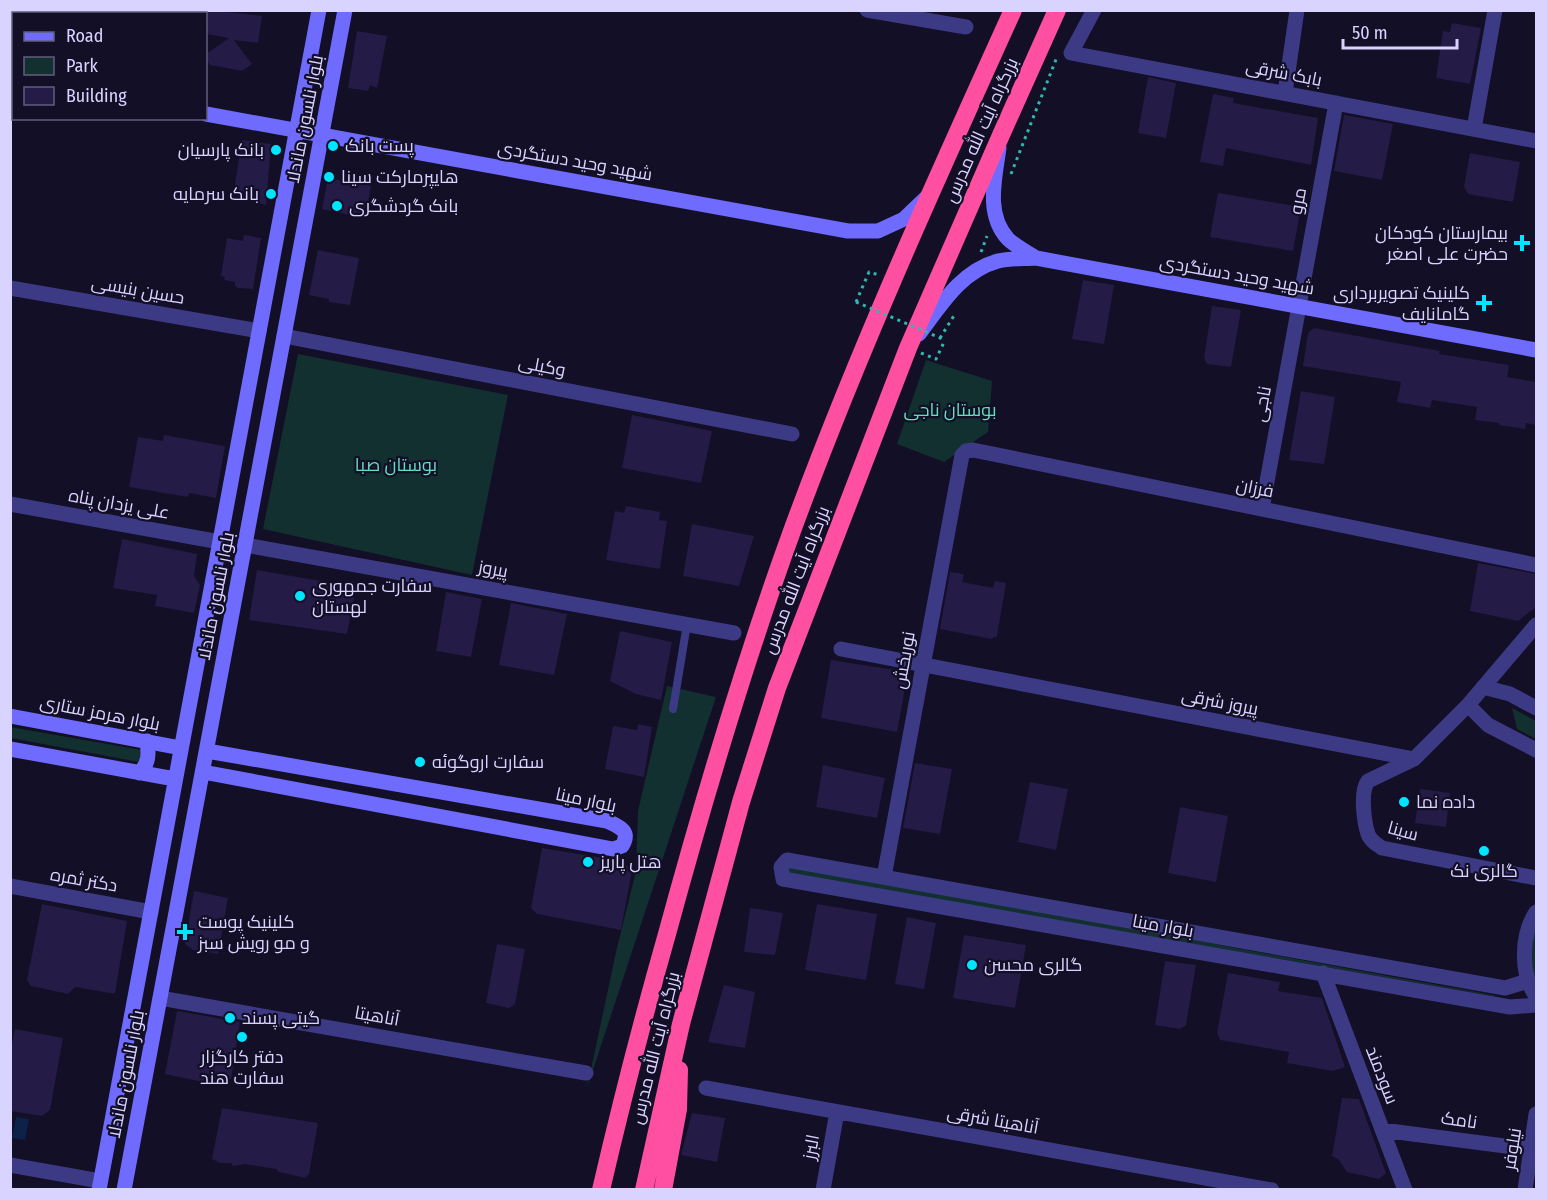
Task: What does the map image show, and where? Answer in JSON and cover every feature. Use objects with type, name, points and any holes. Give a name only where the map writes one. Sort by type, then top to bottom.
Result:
[{"type":"highway","name":"بزرگراه آیت الله مدرس","points":[[601,1186],[706,790],[792,532],[832,426],[928,196],[1013,10]]},
{"type":"highway","name":"بزرگراه آیت الله مدرس","points":[[644,1190],[681,1024],[741,802],[777,688],[908,348],[1058,10]]},
{"type":"highway","points":[[663,1190],[678,1108],[681,1024]]},
{"type":"main road","name":"بلوار نلسون ماندلا","points":[[100,1185],[319,10]]},
{"type":"main road","name":"بلوار نلسون ماندلا","points":[[124,1190],[345,10]]},
{"type":"main road","name":"شهید وحید دستگردی","points":[[207,114],[848,231],[878,231],[903,219],[928,196]]},
{"type":"main road","points":[[994,217],[993,194],[1001,135]]},
{"type":"main road","name":"شهید وحید دستگردی","points":[[994,217],[1009,239],[1036,258]]},
{"type":"main road","name":"شهید وحید دستگردی","points":[[908,348],[959,284],[974,270],[999,261],[1036,258],[1536,350]]},
{"type":"main road","points":[[203,635],[228,639]]},
{"type":"main road","name":"بلوار هرمز ستاری","points":[[10,716],[182,748]]},
{"type":"main road","points":[[140,773],[147,761],[149,751],[147,741]]},
{"type":"main road","points":[[10,749],[176,779]]},
{"type":"main road","name":"بلوار مینا","points":[[203,772],[614,849],[622,846],[626,840],[626,834],[622,828],[607,821],[207,751]]},
{"type":"main road","points":[[225,776],[224,769],[230,756]]},
{"type":"street","points":[[867,10],[931,16],[966,27]]},
{"type":"street","name":"بابک شرقی","points":[[1094,10],[1071,53],[1536,141]]},
{"type":"street","points":[[1285,93],[1297,10]]},
{"type":"street","points":[[1474,129],[1496,10]]},
{"type":"street","name":"مرو","points":[[1299,306],[1336,103]]},
{"type":"street","name":"حسین بنیسی","points":[[10,288],[259,332]]},
{"type":"street","name":"ناجی","points":[[1262,509],[1299,306]]},
{"type":"street","name":"وكيلی","points":[[284,336],[792,434]]},
{"type":"street","name":"فرزان","points":[[966,451],[973,450],[1536,565]]},
{"type":"street","name":"نوربخش","points":[[884,877],[962,455],[966,451]]},
{"type":"street","name":"علی یزدان پناه","points":[[10,504],[220,542]]},
{"type":"street","name":"پیروز","points":[[245,545],[734,633]]},
{"type":"street","points":[[1414,759],[1468,705],[1536,625]]},
{"type":"street","name":"پیروز شرقی","points":[[841,649],[1414,759]]},
{"type":"street","points":[[1483,687],[1510,694],[1536,708]]},
{"type":"street","points":[[1468,705],[1488,725],[1536,750]]},
{"type":"street","name":"سینا","points":[[1414,759],[1368,781],[1364,786],[1362,793],[1368,835],[1374,843],[1382,848],[1536,878]]},
{"type":"street","name":"بلوار مینا","points":[[1528,981],[1505,988],[787,860],[781,867],[783,879],[1510,1007],[1536,1005]]},
{"type":"street","name":"دکتر ثمره","points":[[10,886],[151,912]]},
{"type":"street","points":[[1536,912],[1527,933],[1524,949],[1528,981],[1536,996]]},
{"type":"street","name":"سودمند","points":[[1323,973],[1405,1190]]},
{"type":"street","name":"آناهیتا","points":[[160,998],[586,1073]]},
{"type":"street","name":"آناهیتا شرقی","points":[[706,1088],[1272,1190]]},
{"type":"street","name":"البرز","points":[[823,1190],[837,1112]]},
{"type":"street","name":"نیلوفر","points":[[1525,1190],[1534,1150],[1536,1114]]},
{"type":"street","name":"نامک","points":[[1382,1130],[1534,1150]]},
{"type":"street","points":[[10,1165],[100,1185]]},
{"type":"lane","points":[[673,709],[687,624]]},
{"type":"path","points":[[1011,176],[1059,52]]},
{"type":"path","points":[[974,270],[994,217]]},
{"type":"path","points":[[869,272],[856,302],[945,340],[936,359]]},
{"type":"path","points":[[940,338],[958,308]]},
{"type":"green space","name":"بوستان صبا","points":[[298,354],[508,395],[472,575],[263,529]]},
{"type":"green space","name":"بوستان ناجی","points":[[926,360],[992,381],[988,432],[944,462],[897,444]]},
{"type":"green space","points":[[667,686],[716,697],[587,1088],[636,871],[638,811]]},
{"type":"green space","points":[[1512,708],[1536,721],[1536,739],[1517,729]]},
{"type":"green space","points":[[10,727],[142,750],[139,762],[11,738]]},
{"type":"green space","points":[[786,865],[1493,995],[1498,997],[785,873]]},
{"type":"green space","points":[[1536,922],[1536,988],[1529,949]]},
{"type":"water","points":[[16,1117],[29,1119],[25,1140],[12,1138]]},
{"type":"building","points":[[208,10],[262,16],[258,43],[234,40],[252,64],[242,71],[210,65],[207,53],[229,38],[207,34]]},
{"type":"building","points":[[1452,23],[1481,28],[1470,84],[1436,78],[1443,31],[1450,32]]},
{"type":"building","points":[[357,31],[387,36],[377,88],[370,85],[368,91],[348,88]]},
{"type":"building","points":[[1148,77],[1176,83],[1166,138],[1138,133]]},
{"type":"building","points":[[1213,94],[1234,98],[1233,103],[1318,118],[1311,165],[1226,148],[1223,166],[1200,162]]},
{"type":"building","points":[[1344,115],[1393,124],[1382,180],[1334,171]]},
{"type":"building","points":[[242,140],[271,144],[266,205],[253,202],[252,198],[234,190]]},
{"type":"building","points":[[1470,153],[1520,162],[1513,202],[1468,194],[1464,187]]},
{"type":"building","points":[[328,178],[371,186],[365,218],[322,209]]},
{"type":"building","points":[[1218,193],[1301,207],[1293,251],[1210,237]]},
{"type":"building","points":[[244,235],[261,238],[253,289],[238,288],[235,282],[224,280],[225,277],[221,276],[227,238],[243,241]]},
{"type":"building","points":[[318,250],[359,258],[350,305],[329,302],[329,299],[309,295]]},
{"type":"building","points":[[1083,280],[1114,285],[1104,344],[1072,339]]},
{"type":"building","points":[[1212,306],[1241,310],[1231,367],[1207,364],[1204,358]]},
{"type":"building","points":[[1314,328],[1440,351],[1439,354],[1509,365],[1507,377],[1536,382],[1536,425],[1526,423],[1525,429],[1475,420],[1477,407],[1432,400],[1430,408],[1397,402],[1401,382],[1303,366],[1308,333]]},
{"type":"building","points":[[1301,391],[1335,397],[1324,464],[1289,460]]},
{"type":"building","points":[[632,415],[712,431],[701,483],[622,468]]},
{"type":"building","points":[[164,435],[225,446],[216,498],[189,493],[188,497],[129,487],[138,437],[163,441]]},
{"type":"building","points":[[626,506],[660,512],[659,520],[667,521],[660,569],[606,560],[615,511],[624,513]]},
{"type":"building","points":[[692,524],[754,536],[739,586],[683,576]]},
{"type":"building","points":[[122,539],[197,554],[194,576],[200,585],[194,613],[155,606],[157,595],[113,588]]},
{"type":"building","points":[[1478,563],[1536,574],[1536,607],[1518,621],[1470,611]]},
{"type":"building","points":[[257,570],[356,587],[347,634],[249,620]]},
{"type":"building","points":[[950,572],[964,574],[962,582],[993,588],[995,581],[1006,583],[997,636],[991,639],[940,629]]},
{"type":"building","points":[[446,592],[482,599],[471,657],[436,651]]},
{"type":"building","points":[[511,603],[567,614],[554,675],[499,665]]},
{"type":"building","points":[[620,631],[672,642],[661,700],[636,694],[610,681]]},
{"type":"building","points":[[831,660],[908,672],[897,732],[821,718]]},
{"type":"building","points":[[638,724],[652,727],[644,777],[605,769],[613,726],[637,730]]},
{"type":"building","points":[[915,763],[952,769],[940,834],[903,828]]},
{"type":"building","points":[[823,765],[885,778],[877,818],[816,807]]},
{"type":"building","points":[[1030,782],[1068,789],[1056,850],[1018,842]]},
{"type":"building","points":[[1420,789],[1450,793],[1446,827],[1415,823]]},
{"type":"building","points":[[1180,807],[1228,816],[1216,882],[1168,873]]},
{"type":"building","points":[[542,848],[603,858],[624,864],[632,870],[621,930],[537,914],[531,908]]},
{"type":"building","points":[[194,891],[228,898],[218,954],[193,950],[185,944]]},
{"type":"building","points":[[42,904],[127,921],[115,993],[75,987],[68,994],[31,986],[27,980]]},
{"type":"building","points":[[817,904],[877,914],[866,980],[805,970]]},
{"type":"building","points":[[750,908],[783,913],[775,955],[744,952]]},
{"type":"building","points":[[907,917],[936,923],[924,989],[895,984]]},
{"type":"building","points":[[964,935],[1026,945],[1015,1008],[953,998]]},
{"type":"building","points":[[497,944],[525,949],[515,1004],[509,1008],[486,1003]]},
{"type":"building","points":[[1165,961],[1196,965],[1186,1025],[1180,1029],[1155,1025]]},
{"type":"building","points":[[1228,973],[1280,982],[1278,991],[1322,998],[1345,1067],[1333,1071],[1287,1063],[1289,1052],[1220,1040],[1217,1033]]},
{"type":"building","points":[[724,985],[755,992],[745,1048],[708,1042]]},
{"type":"building","points":[[177,1011],[240,1022],[231,1079],[219,1078],[217,1085],[165,1074]]},
{"type":"building","points":[[15,1029],[63,1038],[50,1110],[42,1116],[10,1111],[10,1053]]},
{"type":"building","points":[[1342,1098],[1359,1099],[1386,1173],[1379,1179],[1347,1172],[1338,1159],[1332,1156]]},
{"type":"building","points":[[222,1108],[318,1123],[309,1174],[305,1178],[279,1172],[276,1169],[245,1164],[233,1166],[231,1163],[220,1163],[212,1159]]},
{"type":"building","points":[[692,1113],[725,1118],[717,1162],[681,1155]]},
{"type":"place","name":"پست بانک","points":[[333,146]]},
{"type":"place","name":"بانک پارسیان","points":[[276,150]]},
{"type":"place","name":"هایپرمارکت سینا","points":[[329,177]]},
{"type":"place","name":"بانک سرمایه","points":[[271,194]]},
{"type":"place","name":"بانک گردشگری","points":[[337,206]]},
{"type":"place","name":"بیمارستان کودکان حضرت علی اصغر","points":[[1522,243]]},
{"type":"place","name":"کلینیک تصویربرداری گامانایف","points":[[1484,303]]},
{"type":"place","name":"سفارت جمهوری لهستان","points":[[300,596]]},
{"type":"place","name":"سفارت اروگوئه","points":[[420,762]]},
{"type":"place","name":"داده نما","points":[[1404,802]]},
{"type":"place","name":"گالری نک","points":[[1484,851]]},
{"type":"place","name":"هتل پاریز","points":[[588,862]]},
{"type":"place","name":"کلینیک پوست و مو رویش سبز","points":[[185,932]]},
{"type":"place","name":"گالری محسن","points":[[972,965]]},
{"type":"place","name":"گیتی پسند","points":[[230,1018]]},
{"type":"place","name":"دفتر کارگزار سفارت هند","points":[[242,1037]]}]
